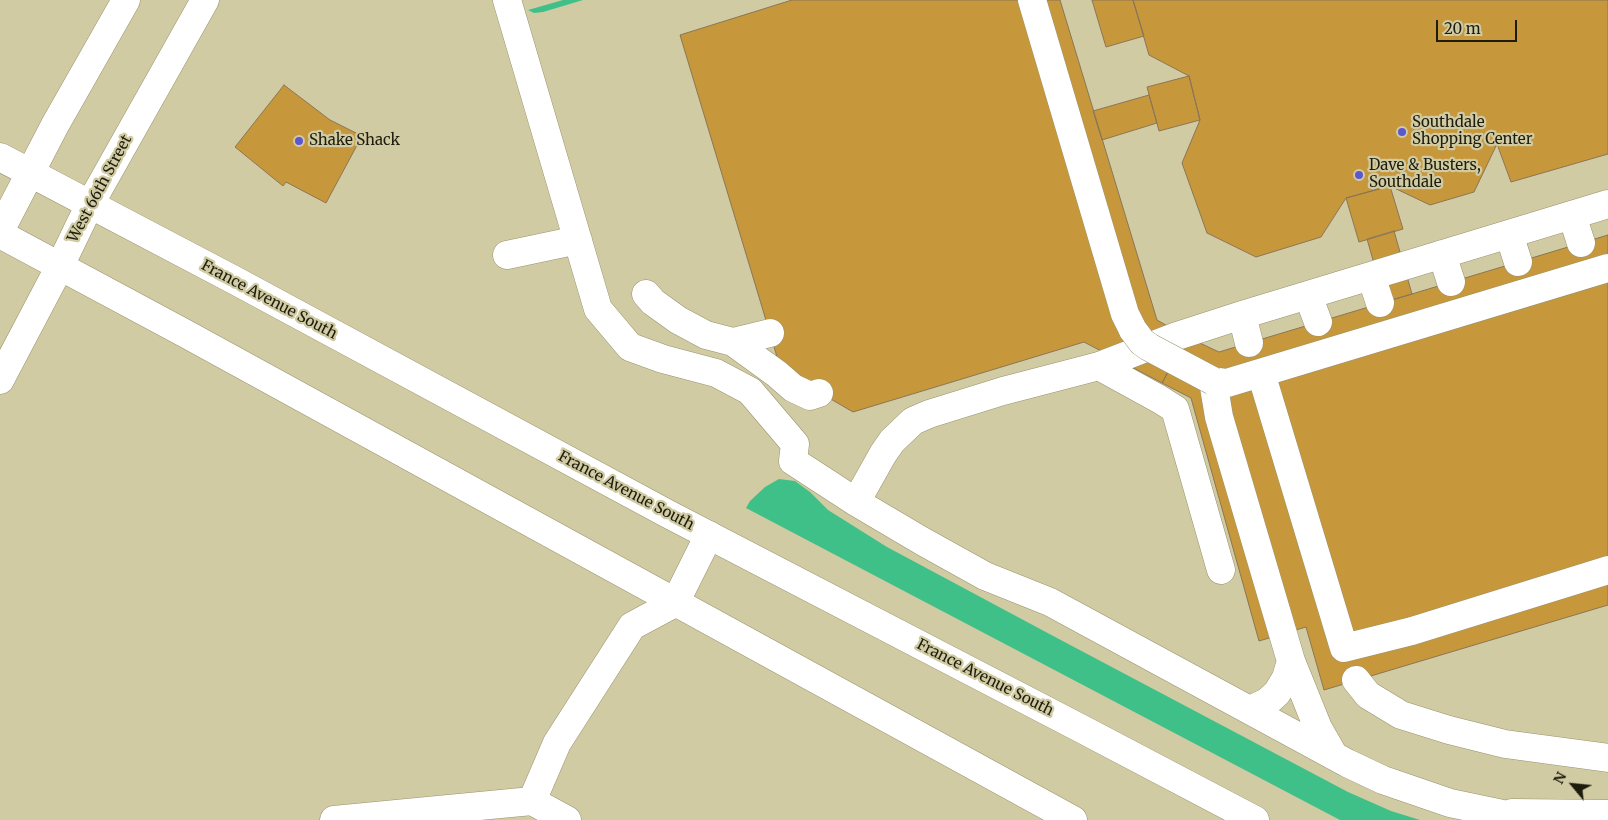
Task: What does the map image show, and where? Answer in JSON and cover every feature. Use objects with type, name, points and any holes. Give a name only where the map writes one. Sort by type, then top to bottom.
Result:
[{"type":"main road","points":[[126,0],[30,174],[0,233],[1073,820]]},
{"type":"main road","name":"West 66th Street","points":[[0,380],[60,266],[89,206],[205,0]]},
{"type":"main road","points":[[507,0],[598,309],[630,347],[663,359],[716,373],[750,391],[795,444],[794,461],[856,502],[985,576],[1050,602],[1334,756],[1383,780],[1450,803],[1532,820]]},
{"type":"main road","points":[[1032,0],[1125,314],[1142,342],[1213,381],[1227,383],[1608,268]]},
{"type":"main road","name":"France Avenue South","points":[[0,157],[89,206],[236,281],[709,535],[1255,820]]},
{"type":"main road","points":[[856,502],[883,454],[902,430],[913,421],[929,414],[1003,391],[1099,366],[1177,336],[1242,315],[1608,204]]},
{"type":"main road","points":[[1572,216],[1581,243]]},
{"type":"main road","points":[[1509,234],[1518,262]]},
{"type":"main road","points":[[507,255],[578,240]]},
{"type":"main road","points":[[1442,254],[1451,282]]},
{"type":"main road","points":[[1371,276],[1380,303]]},
{"type":"main road","points":[[646,294],[678,320],[706,336],[733,342],[771,369],[793,388],[810,396],[819,392]]},
{"type":"main road","points":[[1308,295],[1318,322]]},
{"type":"main road","points":[[1242,315],[1249,343]]},
{"type":"main road","points":[[733,342],[770,332]]},
{"type":"main road","points":[[1099,366],[1174,409],[1221,570]]},
{"type":"main road","points":[[1261,373],[1344,648],[1422,628],[1608,570]]},
{"type":"main road","points":[[1213,381],[1219,417],[1291,661],[1318,728],[1334,756]]},
{"type":"main road","points":[[532,802],[557,743],[632,626],[675,603],[709,535]]},
{"type":"main road","points":[[1250,710],[1267,702],[1277,693],[1286,678],[1291,661]]},
{"type":"main road","points":[[1356,680],[1368,695],[1401,714],[1449,730],[1505,744],[1608,758]]},
{"type":"main road","points":[[334,820],[532,802],[567,820]]},
{"type":"main road","points":[[1498,813],[1608,814]]},
{"type":"green space","points":[[563,0],[583,0],[543,12],[534,13],[528,10]]},
{"type":"green space","points":[[779,479],[795,481],[810,492],[828,510],[887,547],[1057,638],[1348,792],[1391,811],[1420,820],[1340,820],[746,508],[750,501],[765,487]]},
{"type":"building","points":[[792,0],[1060,0],[1157,320],[1187,337],[1162,383],[1084,342],[853,412],[781,370],[680,35]]},
{"type":"building","points":[[1092,0],[1133,0],[1144,36],[1106,47]]},
{"type":"building","name":"Southdale Shopping Center","points":[[1133,0],[1608,0],[1608,154],[1511,182],[1497,144],[1474,192],[1430,205],[1390,186],[1346,198],[1321,237],[1256,257],[1207,233],[1182,163],[1200,120],[1189,76],[1149,55]]},
{"type":"building","points":[[1189,76],[1200,120],[1159,131],[1147,87]]},
{"type":"building","name":"Shake Shack","points":[[284,85],[330,120],[362,136],[326,203],[286,182],[283,186],[235,147]]},
{"type":"building","points":[[1149,95],[1157,123],[1102,140],[1093,111]]},
{"type":"building","points":[[1390,186],[1403,229],[1359,242],[1346,198]]},
{"type":"building","points":[[1394,231],[1412,294],[1385,302],[1367,239]]},
{"type":"building","points":[[1608,235],[1608,605],[1324,690],[1306,627],[1259,641],[1191,398],[1162,383],[1187,337],[1219,352]]},
{"type":"place","name":"Southdale Shopping Center","points":[[1402,132]]},
{"type":"place","name":"Shake Shack","points":[[299,141]]},
{"type":"place","name":"Dave & Busters, Southdale","points":[[1359,175]]}]
